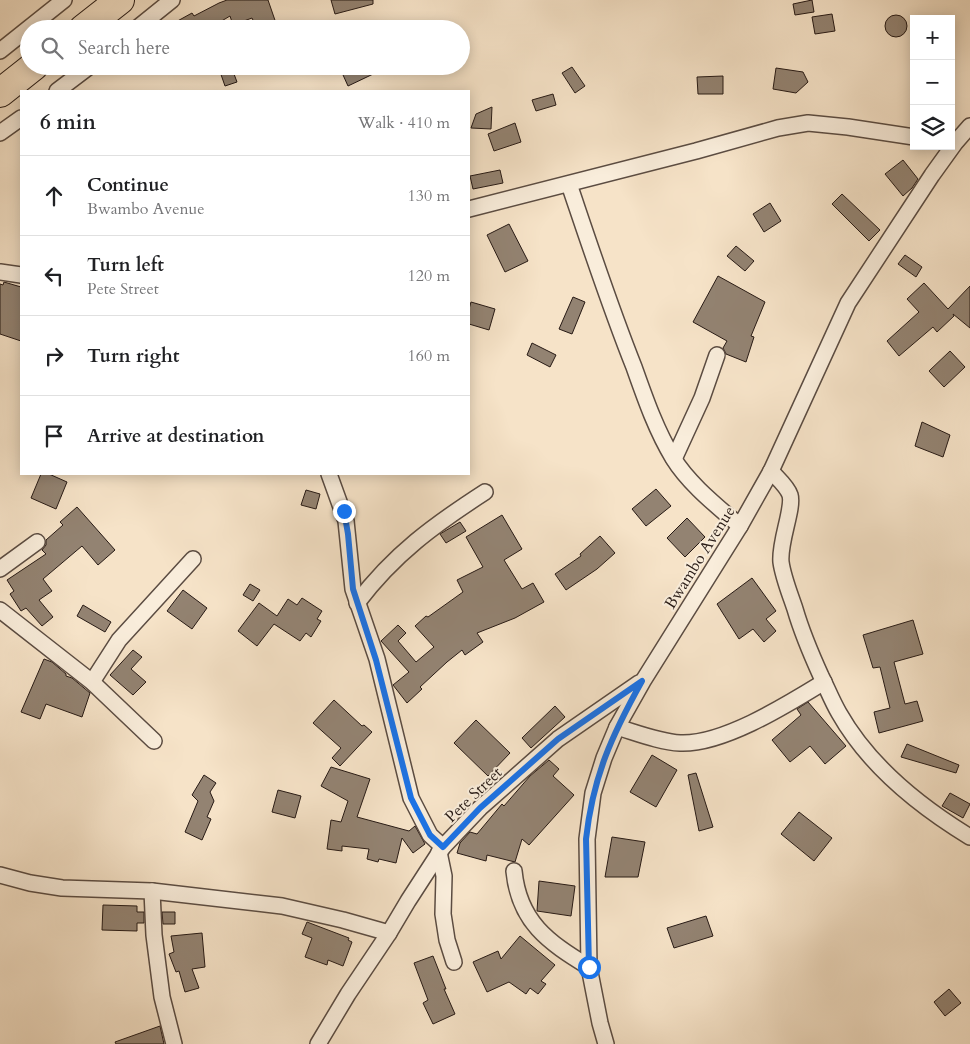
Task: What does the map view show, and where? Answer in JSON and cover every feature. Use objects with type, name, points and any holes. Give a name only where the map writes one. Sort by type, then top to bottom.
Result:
[{"type":"highway","points":[[94,20],[120,0]]},
{"type":"highway","points":[[0,92],[22,75]]},
{"type":"street","points":[[38,20],[64,0]]},
{"type":"street","points":[[147,20],[172,0]]},
{"type":"street","points":[[0,50],[20,34]]},
{"type":"street","points":[[58,90],[78,75]]},
{"type":"street","points":[[0,134],[20,119]]},
{"type":"street","points":[[470,209],[778,128],[808,123],[910,136]]},
{"type":"street","name":"Bwambo Avenue","points":[[606,1044],[589,967],[586,839],[588,819],[604,758],[617,726],[642,681],[740,526],[770,471],[848,303],[962,137]]},
{"type":"street","points":[[570,184],[612,310],[662,436],[674,459],[709,500],[740,526]]},
{"type":"street","points":[[0,272],[20,275]]},
{"type":"street","points":[[674,459],[702,398],[718,355]]},
{"type":"street","points":[[770,471],[790,495],[790,506],[781,543],[781,562],[803,637],[840,714],[874,761],[907,793],[970,837]]},
{"type":"street","points":[[329,475],[346,521],[357,603],[376,660],[411,798],[430,835],[441,850],[444,876],[443,914],[447,940],[454,962]]},
{"type":"street","points":[[357,603],[382,572],[411,544],[484,492]]},
{"type":"street","points":[[0,569],[37,542]]},
{"type":"street","points":[[92,682],[119,640],[193,559]]},
{"type":"street","points":[[0,610],[92,682],[154,741]]},
{"type":"street","name":"Pete Street","points":[[318,1044],[441,850],[480,808],[558,739],[642,681]]},
{"type":"street","points":[[617,726],[680,743],[705,740],[733,731],[782,708],[824,682]]},
{"type":"street","points":[[514,871],[518,898],[537,928],[558,948],[589,967]]},
{"type":"street","points":[[0,875],[30,883],[62,888],[152,891],[282,906],[389,933]]},
{"type":"street","points":[[152,891],[154,935],[162,997],[174,1044]]},
{"type":"building","points":[[227,0],[268,0],[275,20],[253,20],[252,18],[231,20],[230,16],[223,20],[179,20],[192,13],[194,16]]},
{"type":"building","points":[[331,0],[373,0],[373,4],[335,14]]},
{"type":"building","points":[[812,0],[814,12],[795,15],[793,4]]},
{"type":"building","points":[[832,14],[835,31],[815,34],[812,17]]},
{"type":"building","points":[[896,15],[904,18],[907,26],[904,34],[896,37],[888,34],[885,26],[888,18]]},
{"type":"building","points":[[572,67],[585,86],[575,93],[562,73]]},
{"type":"building","points":[[776,68],[803,72],[808,82],[796,93],[773,89]]},
{"type":"building","points":[[221,75],[234,75],[237,82],[225,86]]},
{"type":"building","points":[[343,75],[371,75],[348,86]]},
{"type":"building","points":[[723,76],[723,94],[698,94],[697,77]]},
{"type":"building","points":[[553,94],[556,105],[536,111],[532,100]]},
{"type":"building","points":[[492,107],[491,129],[471,128],[476,114]]},
{"type":"building","points":[[515,123],[521,142],[494,151],[488,134]]},
{"type":"building","points":[[903,160],[918,179],[903,196],[885,174]]},
{"type":"building","points":[[500,170],[503,183],[473,189],[470,176]]},
{"type":"building","points":[[842,194],[880,230],[869,241],[832,204]]},
{"type":"building","points":[[770,203],[781,221],[764,232],[753,214]]},
{"type":"building","points":[[509,224],[528,261],[505,272],[487,235]]},
{"type":"building","points":[[736,246],[754,261],[745,271],[727,256]]},
{"type":"building","points":[[905,255],[922,267],[916,277],[898,264]]},
{"type":"building","points":[[718,276],[765,302],[751,336],[754,337],[746,362],[726,354],[723,348],[727,341],[693,322]]},
{"type":"building","points":[[4,282],[20,287],[20,341],[0,334],[0,284],[3,285]]},
{"type":"building","points":[[924,283],[948,309],[970,286],[970,328],[953,314],[954,316],[937,332],[933,327],[899,356],[887,341],[919,312],[907,299]]},
{"type":"building","points":[[573,297],[585,302],[572,334],[559,329]]},
{"type":"building","points":[[471,302],[495,309],[489,330],[470,324]]},
{"type":"building","points":[[532,343],[556,355],[550,367],[527,355]]},
{"type":"building","points":[[950,351],[965,367],[944,387],[929,371]]},
{"type":"building","points":[[922,422],[950,435],[943,457],[915,446]]},
{"type":"building","points":[[41,475],[51,475],[67,482],[56,509],[31,498]]},
{"type":"building","points":[[656,489],[671,506],[646,526],[632,509]]},
{"type":"building","points":[[306,490],[320,494],[316,509],[301,505]]},
{"type":"building","points":[[77,507],[115,550],[98,565],[82,546],[43,579],[52,591],[39,600],[53,617],[42,626],[26,608],[21,611],[10,594],[14,591],[7,580],[46,554],[42,550],[46,545],[46,540],[63,525],[60,522]]},
{"type":"building","points":[[502,515],[522,549],[504,560],[522,589],[533,583],[544,602],[515,618],[477,633],[483,642],[465,655],[462,650],[447,662],[420,687],[422,689],[407,703],[393,685],[409,672],[381,641],[398,625],[406,633],[398,641],[416,662],[434,647],[415,626],[426,616],[428,617],[463,592],[457,580],[483,567],[466,537]]},
{"type":"building","points":[[687,518],[705,537],[685,557],[667,538]]},
{"type":"building","points":[[460,522],[466,531],[446,543],[440,534]]},
{"type":"building","points":[[600,536],[615,553],[597,569],[566,590],[555,574],[581,556],[580,554]]},
{"type":"building","points":[[752,578],[776,611],[766,619],[776,631],[764,642],[753,629],[739,639],[717,604]]},
{"type":"building","points":[[250,584],[260,590],[253,601],[243,595]]},
{"type":"building","points":[[183,590],[207,608],[192,629],[167,611]]},
{"type":"building","points":[[302,598],[322,611],[317,619],[321,621],[311,637],[306,633],[300,641],[274,624],[257,646],[238,631],[259,603],[277,616],[288,599],[297,605]]},
{"type":"building","points":[[83,605],[111,622],[105,632],[77,616]]},
{"type":"building","points":[[913,620],[923,654],[894,662],[905,704],[917,701],[923,721],[879,733],[874,712],[890,708],[880,667],[873,668],[863,635]]},
{"type":"building","points":[[133,650],[142,657],[131,669],[146,682],[133,695],[110,675]]},
{"type":"building","points":[[44,659],[52,662],[66,676],[72,678],[90,693],[82,717],[46,704],[40,719],[21,712]]},
{"type":"building","points":[[334,700],[362,726],[364,725],[372,732],[340,766],[332,758],[341,748],[313,723]]},
{"type":"building","points":[[808,702],[846,746],[825,764],[810,746],[790,762],[772,740],[801,715],[797,709]]},
{"type":"building","points":[[555,706],[565,717],[531,748],[522,738]]},
{"type":"building","points":[[476,720],[510,753],[488,776],[454,743]]},
{"type":"building","points":[[907,744],[959,765],[956,773],[901,757]]},
{"type":"building","points":[[652,755],[677,770],[656,807],[630,792]]},
{"type":"building","points":[[549,760],[559,769],[553,776],[574,795],[529,845],[522,839],[515,862],[487,855],[486,861],[457,853],[460,843],[470,832],[477,834],[502,804],[504,806],[530,776]]},
{"type":"building","points":[[331,767],[370,779],[357,817],[409,831],[415,826],[425,844],[413,853],[402,838],[396,863],[379,859],[378,862],[367,859],[369,849],[342,846],[342,851],[327,849],[331,820],[341,822],[348,801],[321,786]]},
{"type":"building","points":[[696,773],[713,827],[699,831],[688,775]]},
{"type":"building","points":[[204,775],[216,783],[210,792],[214,801],[207,817],[211,819],[202,840],[185,832],[198,801],[192,795]]},
{"type":"building","points":[[278,790],[301,796],[295,818],[272,812]]},
{"type":"building","points":[[950,793],[970,804],[963,818],[942,806]]},
{"type":"building","points":[[799,812],[832,838],[814,861],[781,834]]},
{"type":"building","points":[[612,837],[645,842],[638,877],[605,877]]},
{"type":"building","points":[[539,881],[575,886],[571,916],[537,911]]},
{"type":"building","points":[[103,905],[137,906],[137,912],[144,912],[144,923],[137,923],[137,931],[102,930]]},
{"type":"building","points":[[162,912],[175,912],[175,924],[163,924]]},
{"type":"building","points":[[706,916],[713,936],[674,948],[667,928]]},
{"type":"building","points":[[307,922],[349,938],[348,940],[352,942],[343,966],[328,960],[327,965],[305,957],[312,938],[302,934]]},
{"type":"building","points":[[202,933],[205,967],[192,969],[199,988],[185,992],[179,971],[176,972],[169,954],[174,952],[171,936]]},
{"type":"building","points":[[520,936],[555,965],[541,981],[546,984],[538,994],[530,988],[526,994],[509,982],[487,992],[473,962],[498,951],[501,959]]},
{"type":"building","points":[[433,956],[455,1014],[433,1024],[423,1003],[428,1000],[414,963]]},
{"type":"building","points":[[949,989],[961,1003],[945,1016],[934,1002]]},
{"type":"building","points":[[160,1026],[164,1044],[116,1044],[115,1042]]},
{"type":"route","points":[[344,511],[353,589],[376,660],[411,798],[430,835],[443,847],[480,808],[558,739],[642,681],[617,726],[604,758],[588,819],[586,839],[589,967]]}]
